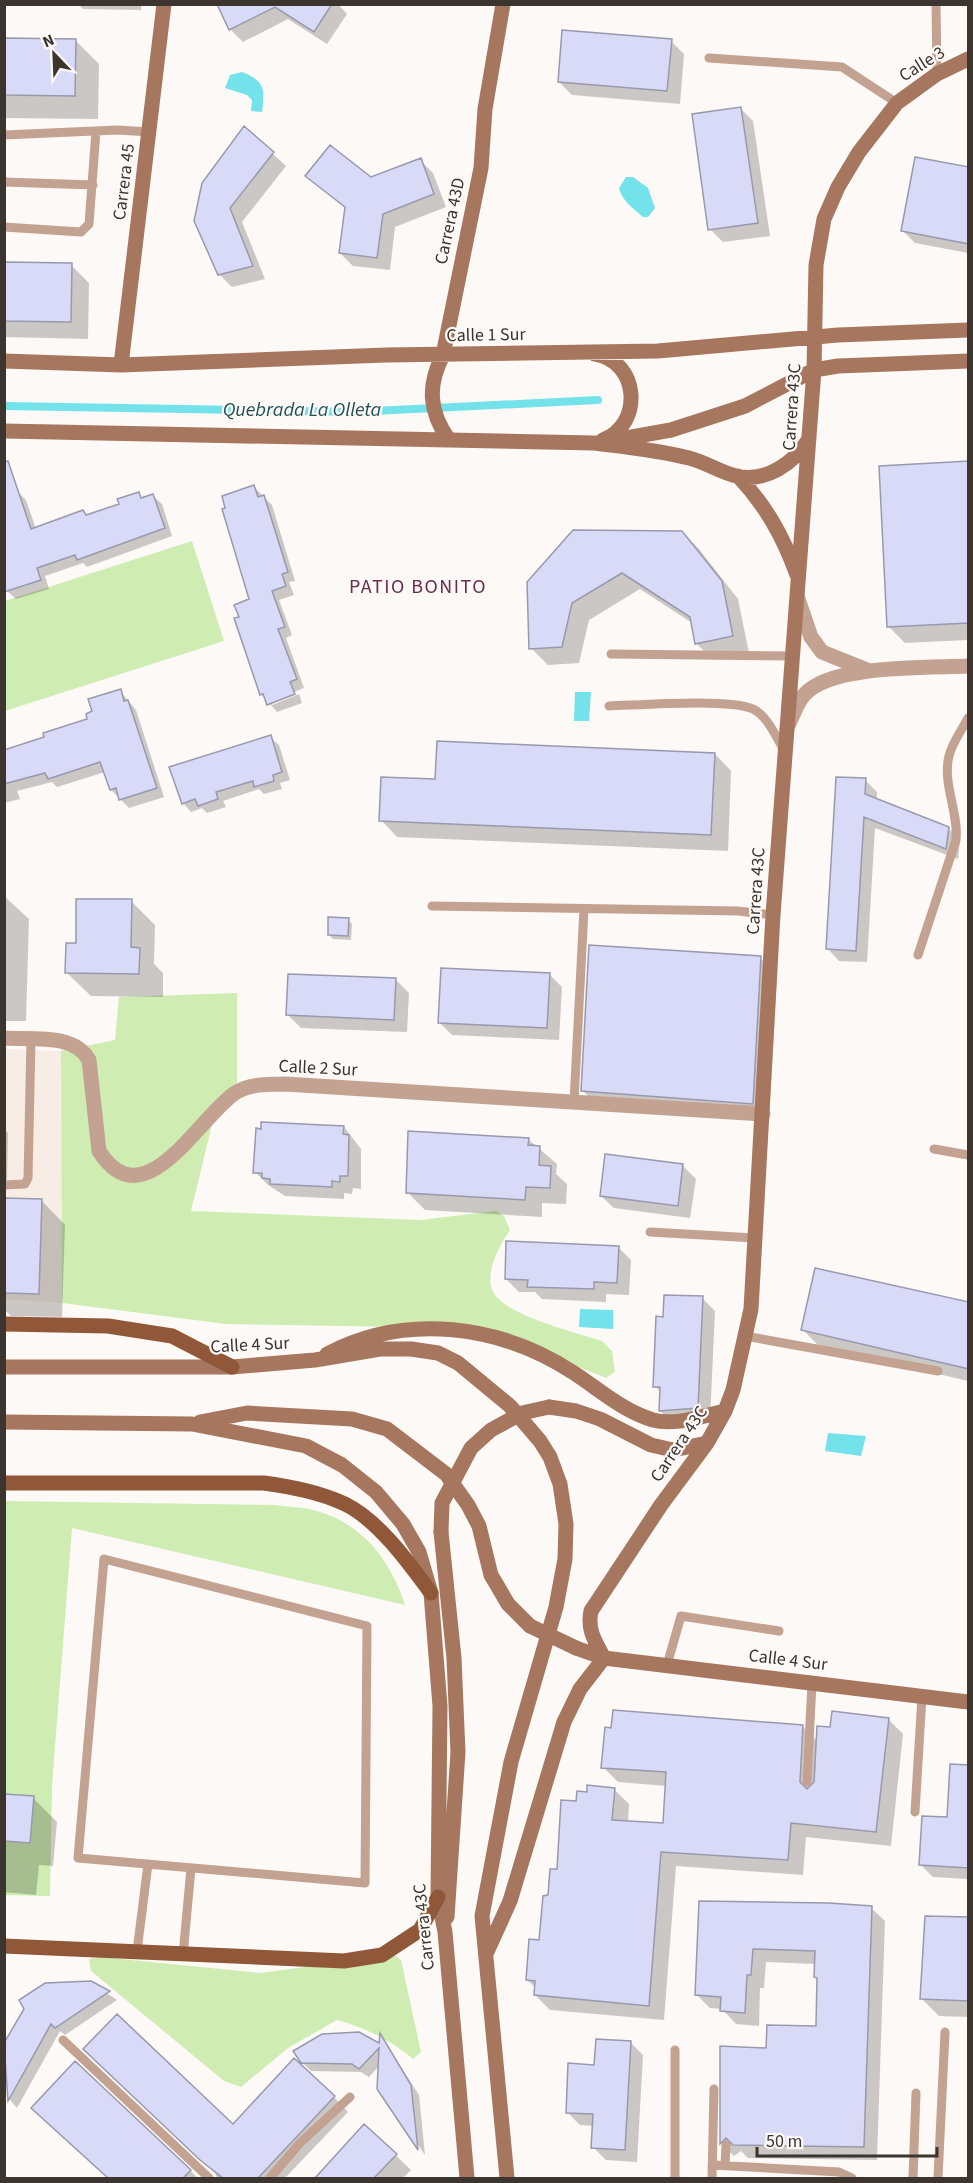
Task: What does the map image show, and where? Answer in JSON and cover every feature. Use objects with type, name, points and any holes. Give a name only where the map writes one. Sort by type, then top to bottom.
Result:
[{"type":"main road","points":[[4,1324],[108,1326],[172,1336],[232,1367]]},
{"type":"main road","points":[[4,1483],[264,1483],[296,1488],[346,1504],[362,1515],[406,1558],[430,1593]]},
{"type":"main road","points":[[4,1946],[344,1961],[382,1955],[420,1930],[438,1897]]},
{"type":"street","name":"Carrera 45","points":[[121,365],[164,4]]},
{"type":"street","name":"Carrera 43D","points":[[449,440],[438,425],[432,408],[431,390],[434,372],[443,356],[481,168],[485,109],[503,4]]},
{"type":"street","name":"Calle 3","points":[[897,103],[937,74],[969,59]]},
{"type":"street","name":"Carrera 43C","points":[[604,1658],[591,1634],[589,1623],[591,1611],[661,1505],[707,1443],[725,1411],[733,1390],[751,1309],[773,915],[814,370],[816,265],[824,219],[838,187],[859,152],[897,103]]},
{"type":"street","name":"Calle 1 Sur","points":[[4,361],[121,365],[658,351],[815,337],[969,330]]},
{"type":"street","points":[[584,352],[603,355],[620,366],[630,383],[632,403],[626,422],[612,436],[594,443]]},
{"type":"street","points":[[594,443],[670,430],[745,406],[814,370],[838,366],[969,361]]},
{"type":"street","points":[[4,431],[594,443],[643,448],[682,457],[738,476],[772,472],[787,465],[800,454],[809,439]]},
{"type":"street","points":[[738,476],[759,498],[776,523],[799,580]]},
{"type":"street","points":[[798,599],[811,637],[822,652],[867,670]]},
{"type":"street","points":[[789,724],[803,696],[817,684],[867,670],[969,666]]},
{"type":"street","name":"Calle 2 Sur","points":[[4,1038],[63,1041],[74,1044],[84,1051],[89,1060],[96,1140],[106,1162],[117,1171],[131,1175],[144,1175],[175,1156],[219,1106],[236,1092],[252,1085],[285,1084],[763,1114]]},
{"type":"street","points":[[315,1360],[352,1340],[380,1333],[455,1328],[492,1336],[541,1355],[573,1373],[624,1408],[655,1421],[686,1420],[725,1411]]},
{"type":"street","name":"Calle 4 Sur","points":[[4,1367],[232,1367],[315,1360],[380,1349],[411,1349],[438,1353],[458,1363],[510,1406],[540,1441],[550,1457],[560,1484],[566,1524],[565,1559],[556,1606],[512,1762],[482,1916],[484,1958]]},
{"type":"street","points":[[445,1932],[458,1752],[454,1658],[441,1532],[442,1503],[471,1448],[491,1430],[522,1413],[549,1407],[576,1411],[600,1419],[651,1445],[673,1450],[707,1443]]},
{"type":"street","name":"Calle 4 Sur","points":[[192,1424],[247,1413],[352,1419],[387,1430],[446,1474],[468,1505],[478,1526],[491,1575],[508,1604],[530,1626],[576,1648],[604,1658],[969,1702]]},
{"type":"street","points":[[4,1422],[192,1424]]},
{"type":"street","name":"Carrera 43C","points":[[192,1424],[306,1446],[342,1465],[376,1492],[403,1524],[419,1552],[430,1593],[440,1706],[438,1897],[445,1932],[467,2178]]},
{"type":"street","points":[[507,2178],[484,1958],[510,1901],[564,1722],[580,1689],[604,1658]]},
{"type":"lane","points":[[936,4],[937,74]]},
{"type":"lane","points":[[709,58],[842,67],[897,103]]},
{"type":"lane","points":[[4,227],[81,232],[89,225],[96,131]]},
{"type":"lane","points":[[4,135],[96,131],[150,132]]},
{"type":"lane","points":[[4,182],[93,185]]},
{"type":"lane","points":[[611,654],[794,656]]},
{"type":"lane","points":[[609,706],[734,704],[754,709],[764,718],[785,752]]},
{"type":"lane","points":[[918,956],[956,840],[958,827],[948,772],[949,755],[969,718]]},
{"type":"lane","points":[[432,906],[738,911],[773,915]]},
{"type":"lane","points":[[574,1102],[584,909]]},
{"type":"lane","points":[[4,1185],[21,1186],[28,1178],[31,1040]]},
{"type":"lane","points":[[934,1149],[969,1155]]},
{"type":"lane","points":[[650,1232],[755,1238]]},
{"type":"lane","points":[[745,1336],[938,1371]]},
{"type":"lane","points":[[105,1559],[367,1626],[365,1883],[148,1864],[78,1858],[105,1559]]},
{"type":"lane","points":[[667,1665],[681,1616],[779,1631]]},
{"type":"lane","points":[[807,1782],[812,1683]]},
{"type":"lane","points":[[915,1812],[922,1696]]},
{"type":"lane","points":[[137,1951],[148,1864]]},
{"type":"lane","points":[[183,1955],[191,1868]]},
{"type":"lane","points":[[938,2178],[945,2032]]},
{"type":"lane","points":[[63,2040],[210,2178]]},
{"type":"lane","points":[[675,2050],[675,2178]]},
{"type":"lane","points":[[712,2178],[714,2089]]},
{"type":"lane","points":[[913,2178],[916,2093]]},
{"type":"lane","points":[[270,2178],[300,2143],[350,2097]]},
{"type":"lane","points":[[725,2165],[726,2145]]},
{"type":"lane","points":[[712,2165],[839,2172],[852,2178]]},
{"type":"shaded area","points":[[4,1049],[61,1051],[62,1303],[5,1299]]},
{"type":"green space","points":[[192,541],[224,641],[5,711],[5,601]]},
{"type":"green space","points":[[237,993],[237,1083],[219,1096],[191,1211],[420,1220],[496,1211],[504,1216],[510,1230],[501,1244],[491,1270],[491,1287],[495,1295],[503,1303],[529,1317],[602,1341],[612,1351],[615,1372],[606,1378],[475,1325],[402,1327],[226,1324],[62,1303],[61,1051],[115,1040],[119,997]]},
{"type":"green space","points":[[5,1501],[276,1505],[312,1510],[348,1525],[373,1546],[392,1574],[405,1605],[72,1528],[52,1786],[50,1896],[5,1895]]},
{"type":"green space","points":[[394,1955],[401,1960],[421,2052],[413,2059],[377,2035],[337,2020],[288,2048],[241,2087],[224,2081],[91,1971],[89,1959],[101,1957],[260,1973]]},
{"type":"water","points":[[242,72],[250,75],[262,87],[262,112],[251,111],[252,100],[247,95],[225,88],[230,75]]},
{"type":"water","points":[[626,177],[633,177],[648,188],[655,208],[648,217],[643,217],[623,197],[619,188]]},
{"type":"water","points":[[575,692],[591,692],[589,721],[574,721]]},
{"type":"water","points":[[580,1309],[613,1310],[613,1329],[579,1327]]},
{"type":"water","points":[[828,1433],[866,1436],[861,1456],[825,1451]]},
{"type":"building","points":[[217,4],[332,4],[314,32],[275,7],[229,30]]},
{"type":"building","points":[[562,30],[672,39],[667,91],[558,82]]},
{"type":"building","points":[[4,38],[76,39],[75,96],[4,95]]},
{"type":"building","points":[[741,107],[758,223],[708,230],[692,114]]},
{"type":"building","points":[[244,126],[274,152],[230,208],[253,266],[218,275],[194,221],[202,183]]},
{"type":"building","points":[[330,145],[371,177],[421,158],[434,194],[383,214],[377,258],[339,253],[345,207],[305,176]]},
{"type":"building","points":[[915,157],[969,167],[969,244],[901,231]]},
{"type":"building","points":[[4,262],[72,263],[71,322],[4,321]]},
{"type":"building","points":[[8,461],[31,529],[83,510],[86,515],[119,504],[117,499],[139,492],[141,498],[153,494],[165,528],[77,560],[75,555],[37,568],[41,580],[4,592],[4,462]]},
{"type":"building","points":[[969,461],[969,623],[887,627],[879,466]]},
{"type":"building","points":[[254,485],[258,497],[264,495],[288,572],[282,574],[286,586],[272,591],[285,627],[278,629],[297,679],[290,682],[295,694],[267,705],[263,694],[260,695],[234,618],[239,617],[234,605],[249,599],[222,509],[225,508],[222,496]]},
{"type":"building","points":[[573,530],[682,531],[722,581],[733,636],[695,644],[690,617],[622,573],[572,603],[562,647],[529,649],[527,582]]},
{"type":"building","points":[[121,689],[124,701],[128,700],[157,788],[119,800],[116,788],[110,790],[100,762],[48,779],[45,773],[4,784],[4,750],[44,737],[43,733],[87,719],[86,714],[92,711],[88,699]]},
{"type":"building","points":[[271,735],[282,772],[273,775],[274,781],[254,787],[253,781],[216,792],[218,799],[198,806],[195,799],[182,804],[169,767]]},
{"type":"building","points":[[437,741],[715,753],[711,835],[379,821],[381,777],[435,779]]},
{"type":"building","points":[[836,777],[866,778],[865,794],[949,827],[946,849],[864,817],[856,951],[826,949]]},
{"type":"building","points":[[76,899],[132,899],[131,947],[140,948],[139,974],[65,973],[66,943],[76,943]]},
{"type":"building","points":[[328,917],[349,918],[348,936],[328,935]]},
{"type":"building","points":[[589,945],[761,956],[753,1104],[581,1091]]},
{"type":"building","points":[[441,968],[550,973],[547,1028],[438,1023]]},
{"type":"building","points":[[288,974],[396,978],[394,1020],[286,1015]]},
{"type":"building","points":[[261,1122],[344,1126],[343,1134],[349,1135],[348,1176],[340,1176],[340,1182],[332,1181],[332,1187],[270,1184],[270,1179],[262,1178],[262,1173],[253,1173],[256,1128],[261,1129]]},
{"type":"building","points":[[408,1131],[529,1138],[528,1145],[540,1146],[539,1165],[551,1166],[550,1188],[526,1187],[525,1200],[406,1193]]},
{"type":"building","points":[[605,1154],[683,1164],[678,1206],[600,1196]]},
{"type":"building","points":[[4,1198],[42,1199],[39,1294],[4,1293]]},
{"type":"building","points":[[506,1241],[619,1246],[617,1283],[594,1282],[594,1289],[527,1287],[528,1280],[505,1279]]},
{"type":"building","points":[[815,1268],[969,1302],[969,1369],[801,1330]]},
{"type":"building","points":[[664,1295],[703,1296],[698,1408],[659,1411],[660,1387],[653,1387],[656,1316],[663,1317]]},
{"type":"building","points":[[613,1710],[803,1725],[800,1782],[807,1789],[814,1782],[817,1726],[830,1727],[832,1711],[889,1718],[876,1832],[791,1823],[788,1860],[661,1852],[649,2006],[534,1995],[535,1981],[526,1980],[529,1939],[539,1940],[543,1896],[548,1895],[550,1869],[557,1869],[561,1800],[576,1801],[577,1791],[587,1792],[587,1785],[615,1788],[612,1820],[663,1823],[666,1772],[601,1768],[605,1727],[611,1728]]},
{"type":"building","points":[[950,1764],[969,1765],[969,1868],[919,1865],[922,1816],[947,1817]]},
{"type":"building","points":[[4,1794],[34,1796],[30,1843],[4,1841]]},
{"type":"building","points":[[699,1901],[872,1906],[864,2147],[733,2145],[726,2138],[720,2144],[720,2046],[766,2048],[767,2025],[816,2026],[815,1951],[753,1949],[751,1975],[747,1975],[745,2013],[720,2011],[721,1997],[695,1995]]},
{"type":"building","points":[[925,1916],[969,1917],[969,2001],[920,1999]]},
{"type":"building","points":[[91,1981],[110,1991],[55,2028],[51,2024],[8,2101],[4,2043],[24,2009],[19,2000],[45,1983]]},
{"type":"building","points":[[117,2014],[233,2124],[294,2058],[335,2096],[258,2178],[223,2178],[200,2160],[83,2049]]},
{"type":"building","points":[[359,2032],[379,2043],[380,2033],[411,2085],[418,2150],[377,2089],[379,2048],[359,2069],[352,2064],[301,2063],[293,2051],[322,2034]]},
{"type":"building","points":[[596,2039],[631,2041],[625,2150],[591,2148],[593,2114],[566,2113],[568,2063],[594,2065]]},
{"type":"building","points":[[75,2061],[191,2170],[183,2178],[108,2178],[31,2108]]},
{"type":"building","points":[[364,2124],[397,2154],[374,2178],[315,2178]]},
{"type":"waterway","name":"Quebrada La Olleta","points":[[4,406],[353,412],[598,400]]},
{"type":"district","name":"PATIO BONITO","points":[[418,587]]}]
